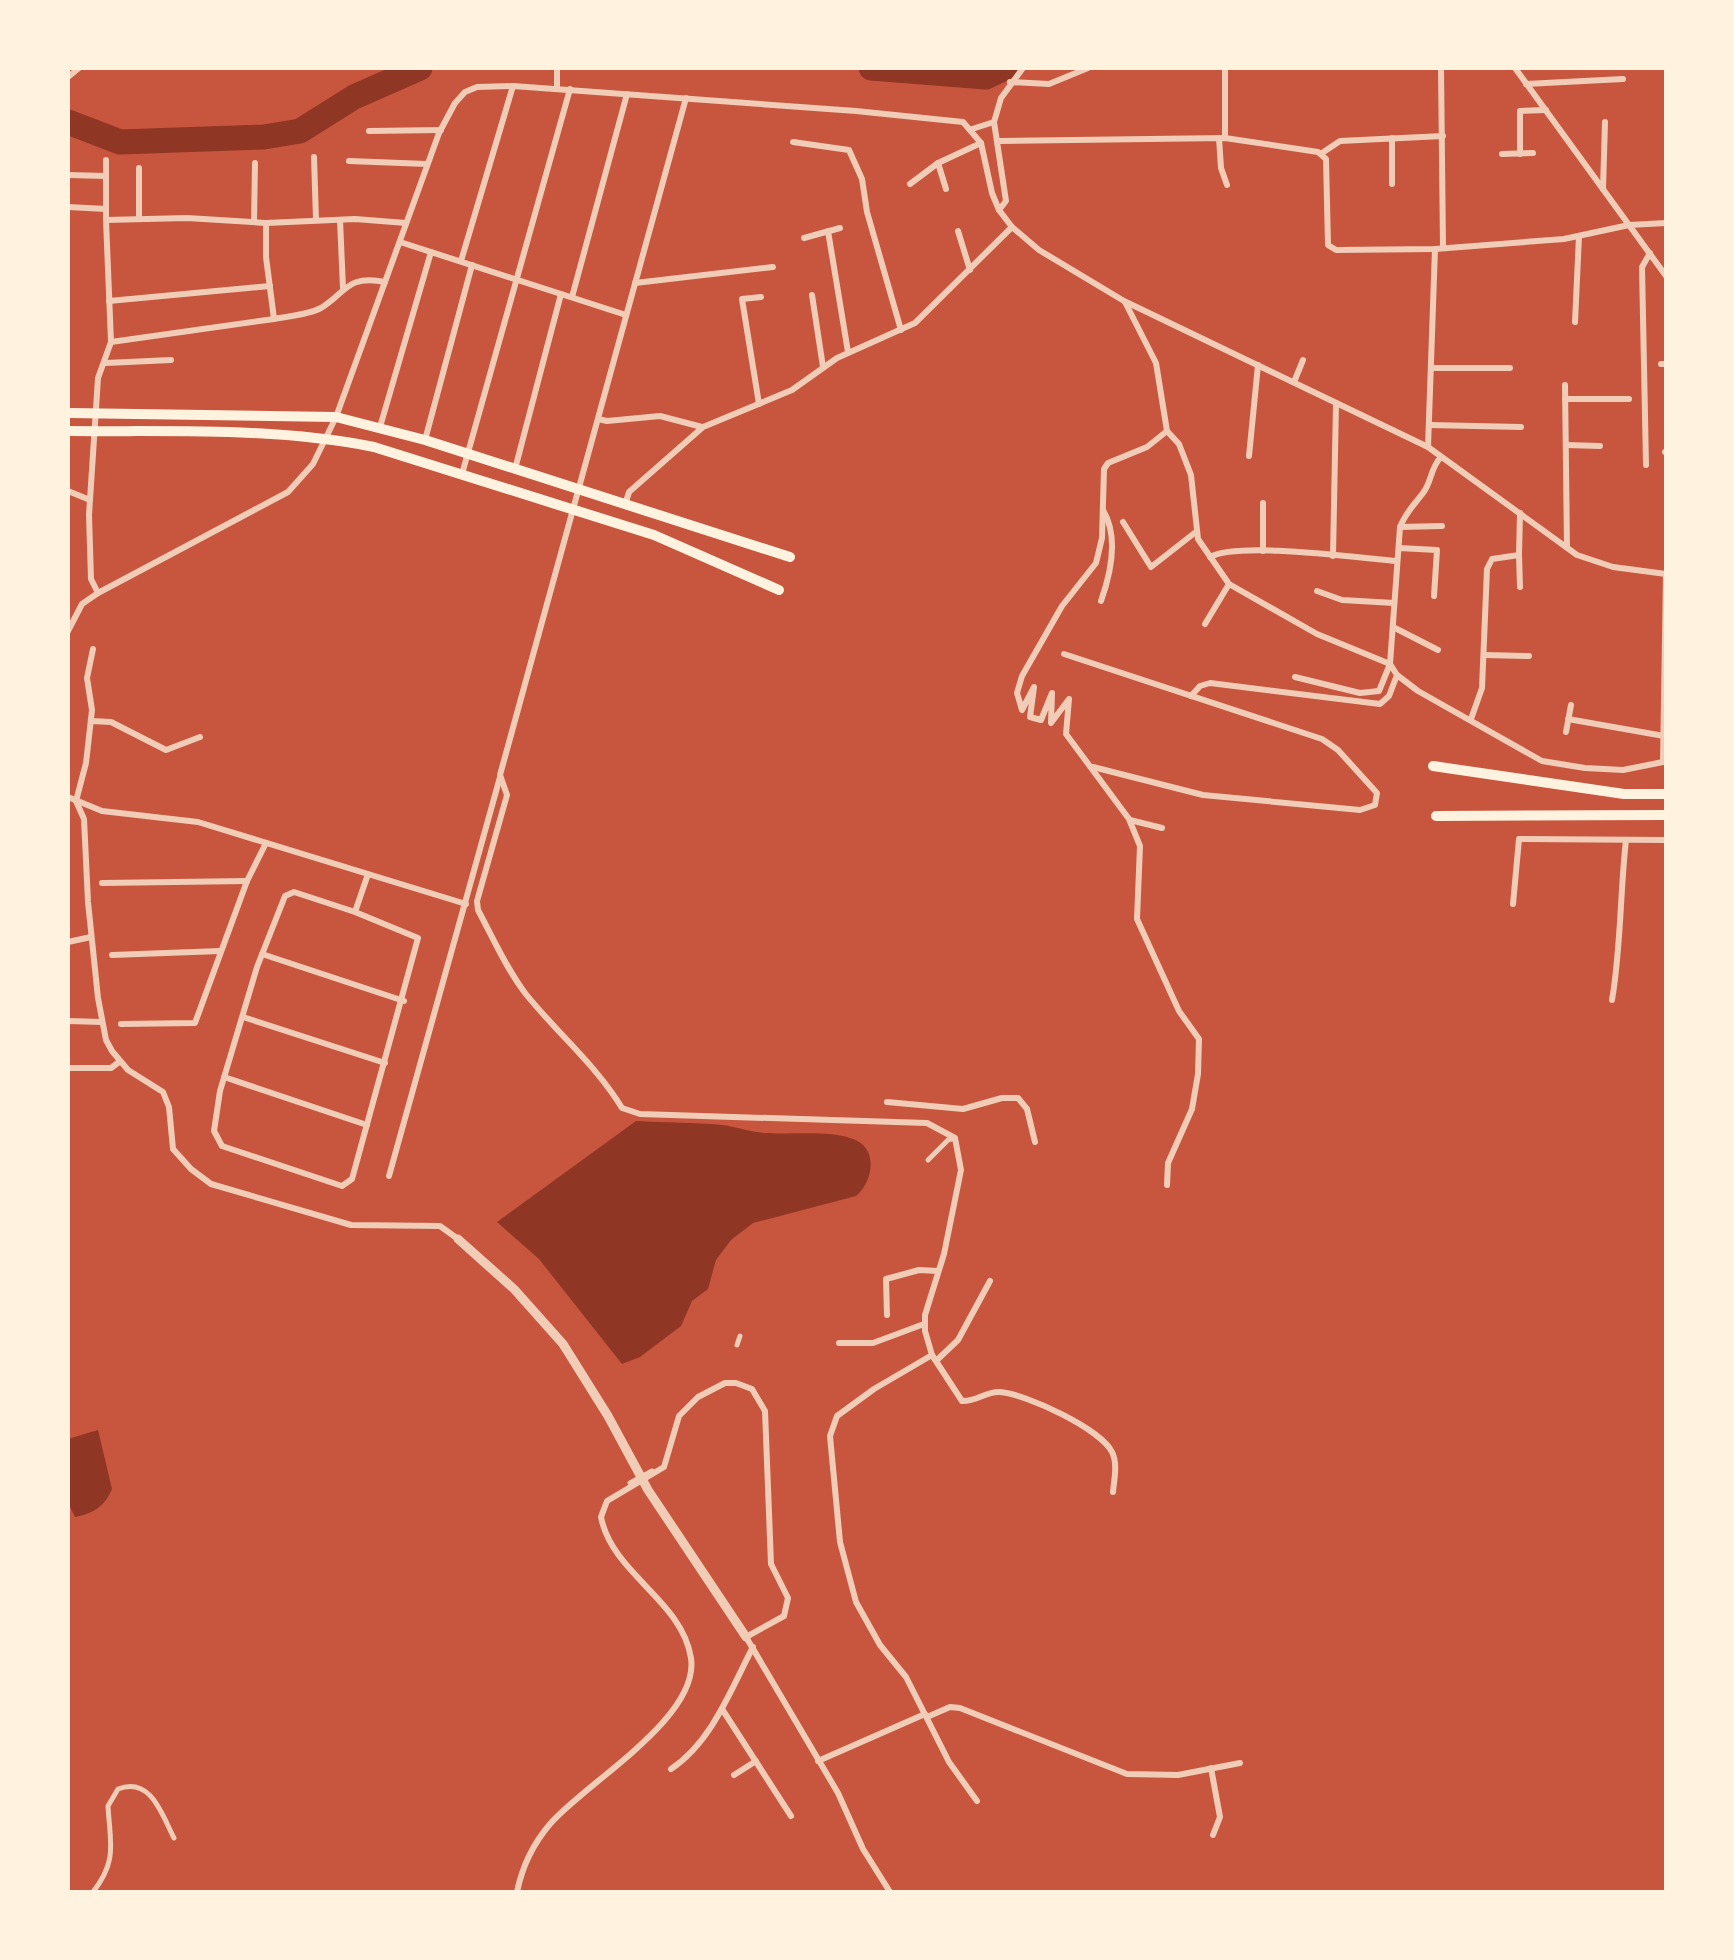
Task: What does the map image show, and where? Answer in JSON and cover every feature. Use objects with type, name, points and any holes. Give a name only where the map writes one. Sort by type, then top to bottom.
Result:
[{"type":"main road","points":[[68,413],[336,418],[425,440],[790,557]]},
{"type":"main road","points":[[68,431],[327,438],[374,446],[654,535],[778,590]]},
{"type":"main road","points":[[1433,766],[1608,792],[1666,794]]},
{"type":"main road","points":[[1436,816],[1666,814]]},
{"type":"street","points":[[68,77],[79,68]]},
{"type":"street","points":[[557,68],[557,88]]},
{"type":"street","points":[[999,210],[1006,201],[1000,141],[994,122],[1001,98],[1023,68]]},
{"type":"street","points":[[1010,82],[1049,84],[1088,68]]},
{"type":"street","points":[[1225,68],[1221,168],[1227,185]]},
{"type":"street","points":[[1428,448],[1443,136],[1441,68]]},
{"type":"street","points":[[1515,68],[1666,276]]},
{"type":"street","points":[[1526,84],[1622,79]]},
{"type":"street","points":[[461,262],[513,86]]},
{"type":"street","points":[[68,629],[82,604],[98,592],[288,492],[313,464],[336,418],[440,130],[465,92],[478,87],[513,86],[686,98],[962,122],[981,143],[999,210],[1012,227],[1040,250],[1124,300],[1428,448],[1567,548],[1595,563],[1666,574],[1665,762],[1623,770],[1554,764],[1532,756],[1418,692],[1396,675],[1390,664],[1317,634],[1228,584],[1201,546],[1191,475],[1184,454],[1168,431],[1156,363],[1124,300]]},
{"type":"street","points":[[462,474],[570,89]]},
{"type":"street","points":[[572,297],[627,94]]},
{"type":"street","points":[[390,1176],[686,98]]},
{"type":"street","points":[[1520,154],[1520,112],[1546,110]]},
{"type":"street","points":[[972,130],[994,122]]},
{"type":"street","points":[[1603,189],[1605,122]]},
{"type":"street","points":[[369,131],[440,130]]},
{"type":"street","points":[[1604,134],[1617,134]]},
{"type":"street","points":[[1000,141],[1222,138],[1322,153],[1340,141],[1443,136]]},
{"type":"street","points":[[1392,138],[1392,184]]},
{"type":"street","points":[[793,142],[849,150],[862,179],[867,212],[901,330]]},
{"type":"street","points":[[910,184],[938,163],[981,143]]},
{"type":"street","points":[[1322,153],[1326,159],[1330,248],[1439,249],[1666,223]]},
{"type":"street","points":[[1502,154],[1533,154]]},
{"type":"street","points":[[314,158],[316,220]]},
{"type":"street","points":[[98,592],[90,567],[90,500],[98,378],[111,342],[106,160]]},
{"type":"street","points":[[349,161],[428,164]]},
{"type":"street","points":[[254,222],[255,163]]},
{"type":"street","points":[[938,163],[946,189]]},
{"type":"street","points":[[139,168],[139,219]]},
{"type":"street","points":[[68,175],[106,176]]},
{"type":"street","points":[[68,207],[106,209]]},
{"type":"street","points":[[106,220],[406,223]]},
{"type":"street","points":[[340,220],[343,288]]},
{"type":"street","points":[[266,223],[274,319]]},
{"type":"street","points":[[625,505],[629,492],[703,427],[792,390],[848,352],[901,330],[925,315],[1012,227]]},
{"type":"street","points":[[804,238],[840,228]]},
{"type":"street","points":[[958,231],[970,270]]},
{"type":"street","points":[[828,232],[848,352]]},
{"type":"street","points":[[1574,322],[1578,236]]},
{"type":"street","points":[[400,242],[626,314]]},
{"type":"street","points":[[380,427],[432,252]]},
{"type":"street","points":[[1646,466],[1642,267],[1650,253]]},
{"type":"street","points":[[425,440],[472,265]]},
{"type":"street","points":[[635,282],[772,267]]},
{"type":"street","points":[[111,342],[320,309],[343,288],[364,280],[385,282]]},
{"type":"street","points":[[108,300],[270,286]]},
{"type":"street","points":[[514,470],[561,294]]},
{"type":"street","points":[[812,295],[823,367]]},
{"type":"street","points":[[759,404],[742,299],[761,296]]},
{"type":"street","points":[[106,363],[172,360]]},
{"type":"street","points":[[1294,382],[1303,360]]},
{"type":"street","points":[[1249,456],[1258,365]]},
{"type":"street","points":[[1431,368],[1510,368]]},
{"type":"street","points":[[1565,385],[1567,548]]},
{"type":"street","points":[[1566,400],[1629,400]]},
{"type":"street","points":[[1619,400],[1619,414]]},
{"type":"street","points":[[1333,556],[1336,403]]},
{"type":"street","points":[[598,419],[608,422],[660,416],[703,427]]},
{"type":"street","points":[[1429,426],[1521,427]]},
{"type":"street","points":[[1167,1185],[1168,1163],[1192,1109],[1199,1039],[1179,1011],[1138,920],[1140,846],[1130,820],[1066,734],[1069,699],[1052,723],[1052,693],[1041,720],[1030,716],[1034,687],[1022,710],[1017,693],[1022,676],[1062,606],[1096,564],[1104,469],[1108,463],[1147,447],[1168,431]]},
{"type":"street","points":[[1566,446],[1600,446]]},
{"type":"street","points":[[1295,676],[1372,694],[1379,691],[1390,664],[1400,526],[1406,512],[1424,492],[1441,457]]},
{"type":"street","points":[[68,491],[90,500]]},
{"type":"street","points":[[1263,503],[1264,551]]},
{"type":"street","points":[[1101,601],[1111,566],[1112,532],[1103,510]]},
{"type":"street","points":[[1520,513],[1520,587]]},
{"type":"street","points":[[1123,522],[1151,567],[1197,531]]},
{"type":"street","points":[[1400,526],[1442,526]]},
{"type":"street","points":[[1399,548],[1437,550],[1434,596]]},
{"type":"street","points":[[1210,557],[1264,551],[1398,561]]},
{"type":"street","points":[[1472,719],[1482,688],[1488,562],[1518,555]]},
{"type":"street","points":[[1204,624],[1228,584]]},
{"type":"street","points":[[1317,591],[1342,600],[1394,603]]},
{"type":"street","points":[[1393,627],[1438,650]]},
{"type":"street","points":[[93,649],[88,678],[91,721],[76,801],[84,819],[91,936],[102,1022],[106,1040],[119,1062],[163,1092],[173,1148]]},
{"type":"street","points":[[1064,654],[1322,740],[1338,750],[1377,793],[1374,805],[1360,810],[1203,796],[1092,767]]},
{"type":"street","points":[[1484,655],[1529,656]]},
{"type":"street","points":[[1191,696],[1200,686],[1210,683],[1380,704],[1389,696],[1396,675]]},
{"type":"street","points":[[1566,732],[1571,705]]},
{"type":"street","points":[[1568,719],[1664,736]]},
{"type":"street","points":[[91,721],[111,722],[166,750],[200,737]]},
{"type":"street","points":[[500,776],[508,795],[477,900],[478,910],[523,990],[576,1053],[602,1076],[622,1108],[640,1114],[927,1123],[956,1138]]},
{"type":"street","points":[[68,797],[102,811],[198,822],[466,904]]},
{"type":"street","points":[[1130,820],[1162,828]]},
{"type":"street","points":[[1514,904],[1520,839],[1666,840]]},
{"type":"street","points":[[1612,1000],[1619,962],[1617,940],[1626,840]]},
{"type":"street","points":[[121,1024],[195,1022],[247,882],[266,843]]},
{"type":"street","points":[[355,912],[368,874]]},
{"type":"street","points":[[102,883],[247,882]]},
{"type":"street","points":[[288,892],[355,912],[418,938],[404,1001],[352,1179],[342,1186],[222,1146],[214,1131],[224,1077],[262,954],[276,912],[288,892]]},
{"type":"street","points":[[68,942],[91,936]]},
{"type":"street","points":[[112,955],[220,951]]},
{"type":"street","points":[[262,954],[404,1001]]},
{"type":"street","points":[[243,1017],[384,1063]]},
{"type":"street","points":[[68,1021],[102,1022]]},
{"type":"street","points":[[68,1068],[111,1068],[119,1062]]},
{"type":"street","points":[[224,1077],[367,1126]]},
{"type":"street","points":[[887,1102],[963,1108],[1018,1098],[1026,1110],[1035,1142]]},
{"type":"street","points":[[928,1160],[948,1140],[956,1138]]},
{"type":"street","points":[[956,1138],[961,1170],[924,1324],[935,1358],[962,1400],[970,1401],[992,1392],[1010,1393],[1095,1434],[1114,1458],[1113,1492]]},
{"type":"street","points":[[165,1144],[200,1177],[221,1189],[365,1227],[419,1223],[440,1226],[514,1289],[563,1344],[648,1490],[750,1642],[838,1793],[863,1849],[890,1892]]},
{"type":"street","points":[[887,1315],[886,1280],[919,1270],[938,1271]]},
{"type":"street","points":[[978,1802],[949,1762],[906,1677],[880,1645],[856,1602],[840,1542],[830,1436],[837,1416],[853,1403],[935,1358],[958,1340],[990,1281]]},
{"type":"street","points":[[839,1343],[873,1343],[924,1324]]},
{"type":"street","points":[[737,1344],[740,1336]]},
{"type":"street","points":[[517,1892],[530,1852],[548,1825],[653,1731],[678,1700],[690,1674],[689,1646],[676,1622],[609,1542],[601,1517],[607,1500],[666,1462],[678,1416],[698,1397],[725,1383],[736,1383],[752,1389],[765,1411],[771,1564],[788,1598],[787,1608],[784,1616],[750,1642],[722,1708],[695,1750],[671,1769]]},
{"type":"street","points":[[630,1482],[656,1470]]},
{"type":"street","points":[[722,1708],[792,1816]]},
{"type":"street","points":[[818,1760],[926,1716],[960,1708],[1127,1774],[1178,1774],[1240,1763]]},
{"type":"street","points":[[734,1774],[756,1761]]},
{"type":"street","points":[[1211,1768],[1220,1817],[1213,1835]]},
{"type":"street","points":[[93,1892],[110,1862],[108,1806],[118,1789],[134,1785],[148,1792],[174,1838]]},
{"type":"shaded area","points":[[636,1121],[843,1136],[861,1143],[871,1166],[856,1196],[753,1223],[731,1240],[716,1260],[708,1289],[692,1301],[681,1326],[640,1357],[622,1364],[539,1259],[497,1222]]},
{"type":"shaded area","points":[[98,1430],[112,1489],[98,1508],[75,1517],[68,1503],[68,1439]]},
{"type":"waterway","points":[[68,122],[120,142],[264,137],[300,131],[354,97],[420,68]]},
{"type":"waterway","points":[[871,68],[986,77],[1005,68]]}]
